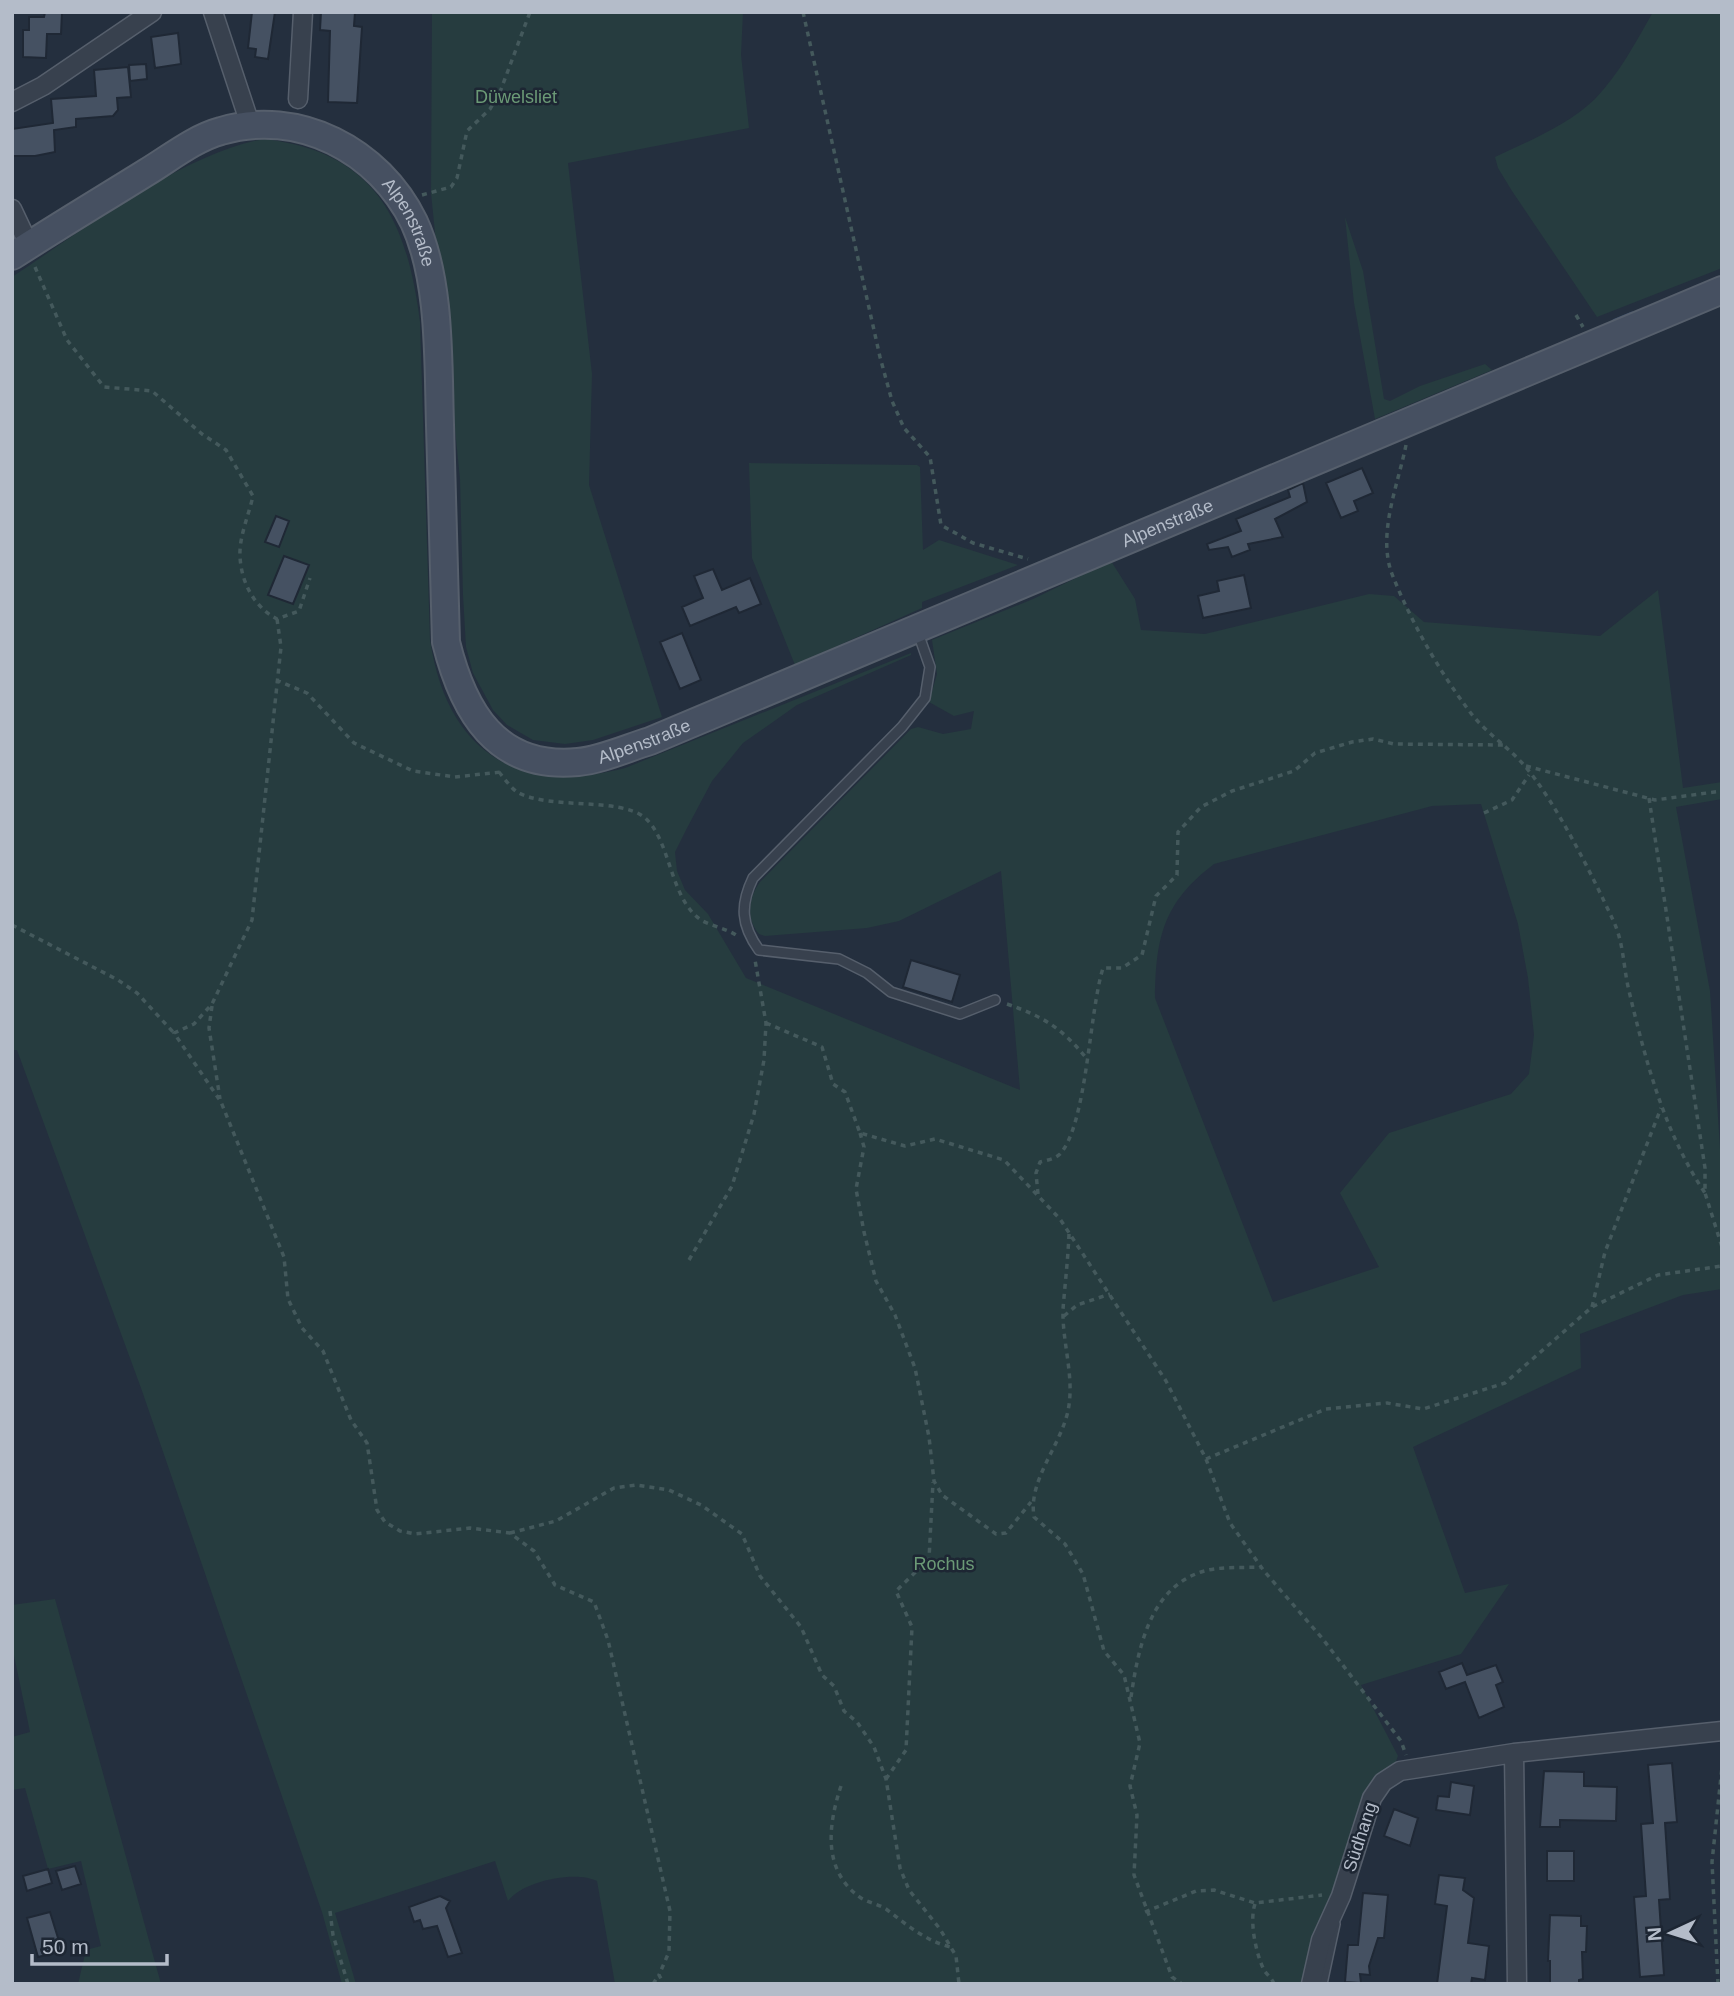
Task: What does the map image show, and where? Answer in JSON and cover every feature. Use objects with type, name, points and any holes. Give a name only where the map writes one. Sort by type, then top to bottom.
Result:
[{"type":"street","points":[[12,102],[43,86],[152,12]]},
{"type":"street","points":[[213,12],[250,124]]},
{"type":"street","points":[[298,99],[303,12]]},
{"type":"street","name":"Alpenstraße","points":[[21,250],[187,148],[218,131],[250,124],[271,122],[324,135],[351,150],[387,181],[415,223],[430,279],[437,338],[446,642],[455,680],[468,706],[486,730],[506,746],[524,757],[579,762],[650,741],[1722,290]]},
{"type":"street","points":[[12,209],[21,250]]},
{"type":"street","name":"Südhang","points":[[1311,1984],[1321,1940],[1340,1896],[1372,1798],[1383,1782],[1411,1768],[1514,1753],[1722,1731]]},
{"type":"street","points":[[1514,1753],[1517,1984]]},
{"type":"lane","points":[[917,628],[930,667],[925,698],[902,727],[753,877],[747,890],[743,919],[758,950],[839,959],[867,974],[891,992],[960,1014],[995,1000]]},
{"type":"lane","points":[[1322,1984],[1340,1896]]},
{"type":"path","points":[[431,193],[451,187],[457,178],[467,131],[490,109],[500,92],[530,12]]},
{"type":"path","points":[[803,12],[880,357],[892,401],[904,428],[930,457],[941,525],[973,543],[1029,560],[1036,577]]},
{"type":"path","points":[[21,250],[67,340],[104,387],[152,391],[226,450],[253,496],[240,555],[251,596],[260,610],[277,619],[299,611],[310,578]]},
{"type":"path","points":[[1406,425],[1406,442],[1386,550],[1392,573],[1424,640],[1471,714],[1524,765],[1564,827],[1622,942],[1636,1019],[1661,1106],[1687,1167],[1705,1193],[1722,1247]]},
{"type":"path","points":[[174,1033],[194,1024],[212,1004],[252,920],[281,647],[277,619]]},
{"type":"path","points":[[276,680],[307,693],[354,743],[413,771],[455,778],[499,772],[517,792],[559,803],[607,806],[644,817],[661,841],[676,886],[701,920],[723,927],[743,943]]},
{"type":"path","points":[[1038,1196],[1036,1173],[1040,1162],[1058,1157],[1069,1141],[1087,1059],[1094,1001],[1103,968],[1122,968],[1142,955],[1156,896],[1177,875],[1178,832],[1201,807],[1232,792],[1294,771],[1315,754],[1352,742],[1373,739],[1417,746],[1503,745]]},
{"type":"path","points":[[1524,765],[1649,798],[1722,790]]},
{"type":"path","points":[[1484,813],[1511,800],[1530,774]]},
{"type":"path","points":[[1649,798],[1705,1168],[1705,1193]]},
{"type":"path","points":[[12,925],[118,979],[136,993],[174,1033],[220,1102],[284,1257],[288,1299],[302,1328],[323,1351],[351,1420],[367,1443],[377,1510],[385,1522],[400,1531],[415,1534],[470,1528],[510,1533],[556,1521],[614,1488],[636,1485],[669,1490],[727,1521],[742,1534],[760,1576],[800,1627],[822,1675],[834,1686],[844,1711],[857,1722],[874,1747],[886,1779],[900,1868],[909,1890],[956,1956],[959,1984]]},
{"type":"path","points":[[689,1260],[732,1186],[754,1114],[764,1060],[766,1023],[755,958],[748,950]]},
{"type":"path","points":[[995,1000],[1041,1016],[1068,1035],[1087,1059]]},
{"type":"path","points":[[212,1004],[209,1028],[220,1102]]},
{"type":"path","points":[[766,1023],[822,1047],[833,1084],[845,1092],[864,1147],[856,1189],[864,1232],[876,1281],[895,1315],[915,1368],[929,1437],[934,1481],[929,1559],[896,1591],[912,1627],[906,1751],[886,1779]]},
{"type":"path","points":[[1592,1307],[1605,1252],[1661,1106]]},
{"type":"path","points":[[860,1133],[905,1146],[934,1139],[1004,1160],[1038,1196],[1069,1232],[1166,1381],[1206,1459],[1230,1523],[1261,1567],[1322,1638],[1401,1741],[1411,1768]]},
{"type":"path","points":[[934,1481],[942,1495],[996,1534],[1006,1533],[1032,1502],[1039,1478],[1055,1450],[1068,1409],[1069,1371],[1064,1316],[1069,1232]]},
{"type":"path","points":[[1206,1459],[1326,1409],[1387,1404],[1423,1409],[1505,1384],[1592,1307],[1658,1275],[1722,1266]]},
{"type":"path","points":[[1064,1316],[1077,1306],[1110,1294]]},
{"type":"path","points":[[1032,1502],[1034,1517],[1065,1544],[1083,1574],[1104,1651],[1124,1675],[1140,1743],[1130,1786],[1137,1815],[1134,1875],[1145,1912],[1172,1977],[1182,1984]]},
{"type":"path","points":[[510,1533],[534,1552],[555,1586],[594,1602],[608,1640],[670,1911],[669,1952],[653,1984]]},
{"type":"path","points":[[1130,1700],[1143,1637],[1158,1604],[1178,1582],[1203,1571],[1261,1567]]},
{"type":"path","points":[[1717,1984],[1712,1862],[1722,1767]]},
{"type":"path","points":[[841,1786],[831,1829],[831,1854],[839,1876],[862,1899],[880,1905],[928,1941],[950,1947]]},
{"type":"path","points":[[1145,1912],[1196,1891],[1214,1890],[1255,1903],[1322,1895],[1340,1896]]},
{"type":"path","points":[[1255,1903],[1252,1912],[1258,1945],[1265,1970],[1274,1984]]},
{"type":"path","points":[[330,1911],[333,1936],[348,1984]]},
{"type":"path","points":[[659,1975],[664,1984]]},
{"type":"green space","name":"Düwelsliet","points":[[432,12],[743,12],[741,55],[749,128],[568,163],[592,374],[589,485],[662,717],[593,740],[565,744],[533,740],[507,725],[493,710],[473,673],[466,647],[460,479],[431,193]]},
{"type":"green space","points":[[1653,12],[1722,12],[1722,268],[1597,317],[1512,191],[1498,168],[1495,157],[1560,125],[1595,99],[1634,46]]},
{"type":"green space","name":"Rochus","points":[[264,139],[302,146],[334,159],[359,176],[379,197],[394,223],[406,252],[420,322],[430,640],[439,679],[452,711],[471,737],[493,756],[520,769],[551,776],[586,775],[625,768],[911,653],[797,705],[743,743],[712,781],[686,830],[675,852],[677,871],[685,890],[708,914],[746,978],[1020,1090],[1001,871],[899,921],[867,928],[765,936],[759,934],[750,914],[753,894],[760,882],[911,729],[918,727],[943,734],[971,729],[974,711],[954,716],[929,702],[937,674],[932,640],[1033,599],[1111,561],[1135,599],[1141,630],[1205,634],[1369,594],[1394,596],[1424,622],[1600,636],[1658,590],[1683,788],[1722,782],[1722,799],[1676,807],[1710,991],[1722,1180],[1722,1289],[1683,1295],[1580,1334],[1581,1368],[1413,1447],[1465,1593],[1509,1584],[1461,1654],[1361,1685],[1398,1756],[1311,1984],[615,1984],[597,1881],[576,1877],[550,1879],[525,1888],[508,1901],[495,1861],[335,1913],[356,1984],[342,1984],[322,1912],[141,1388],[17,1050],[12,1050],[12,277],[134,196],[200,160]],"holes":[[[1481,804],[1518,924],[1528,978],[1534,1035],[1529,1074],[1511,1094],[1389,1133],[1340,1193],[1379,1267],[1273,1302],[1155,998],[1157,957],[1173,907],[1197,878],[1214,864],[1432,806]]]},
{"type":"green space","points":[[1345,217],[1363,271],[1384,399],[1390,401],[1420,386],[1485,364],[1492,370],[1375,419],[1354,303]]},
{"type":"green space","points":[[749,463],[917,465],[920,467],[923,550],[939,540],[1018,565],[922,602],[922,608],[795,665],[752,558]]},
{"type":"green space","points":[[55,1599],[161,1984],[78,1984],[86,1950],[101,1946],[81,1861],[48,1869],[25,1788],[12,1790],[12,1737],[30,1732],[12,1646],[12,1605]]},
{"type":"building","points":[[45,12],[62,12],[61,34],[47,34],[46,58],[23,57],[23,30],[29,30],[29,17],[44,17]]},
{"type":"building","points":[[252,12],[275,12],[268,59],[255,57],[256,49],[248,48]]},
{"type":"building","points":[[321,12],[355,12],[354,26],[362,27],[357,103],[328,102],[330,31],[320,30]]},
{"type":"building","points":[[178,33],[181,64],[155,68],[151,37]]},
{"type":"building","points":[[146,64],[147,79],[130,81],[129,65]]},
{"type":"building","points":[[128,67],[131,97],[117,98],[118,110],[113,116],[76,119],[76,127],[54,130],[55,152],[35,156],[12,156],[12,129],[53,123],[51,99],[96,96],[94,70]]},
{"type":"building","points":[[1362,468],[1373,493],[1354,501],[1358,511],[1341,518],[1326,483]]},
{"type":"building","points":[[1303,483],[1307,502],[1275,519],[1283,537],[1248,544],[1250,550],[1232,557],[1228,547],[1209,550],[1207,544],[1241,531],[1236,519],[1290,497],[1288,490]]},
{"type":"building","points":[[276,516],[289,521],[279,547],[265,542]]},
{"type":"building","points":[[284,556],[309,565],[293,604],[268,595]]},
{"type":"building","points":[[713,569],[722,590],[750,578],[761,604],[739,613],[736,607],[690,626],[682,607],[703,598],[694,576]]},
{"type":"building","points":[[1244,575],[1251,608],[1203,618],[1198,596],[1219,591],[1217,581]]},
{"type":"building","points":[[682,633],[701,680],[680,689],[660,642]]},
{"type":"building","points":[[911,960],[960,975],[952,1002],[903,987]]},
{"type":"building","points":[[1462,1663],[1467,1675],[1496,1665],[1503,1682],[1496,1685],[1504,1707],[1479,1718],[1465,1682],[1446,1689],[1439,1672]]},
{"type":"building","points":[[1672,1763],[1677,1822],[1665,1823],[1670,1899],[1659,1900],[1664,1975],[1640,1977],[1634,1897],[1646,1896],[1641,1824],[1653,1823],[1648,1765]]},
{"type":"building","points":[[1544,1771],[1584,1772],[1584,1786],[1617,1787],[1616,1821],[1560,1820],[1560,1827],[1540,1827]]},
{"type":"building","points":[[1451,1782],[1474,1786],[1470,1815],[1436,1810],[1438,1796],[1449,1797]]},
{"type":"building","points":[[1394,1809],[1418,1818],[1410,1846],[1384,1836]]},
{"type":"building","points":[[1547,1851],[1574,1851],[1574,1881],[1547,1881]]},
{"type":"building","points":[[75,1866],[81,1884],[62,1890],[56,1871]]},
{"type":"building","points":[[48,1869],[52,1883],[27,1891],[23,1876]]},
{"type":"building","points":[[1439,1875],[1465,1878],[1463,1890],[1474,1898],[1468,1943],[1489,1946],[1485,1980],[1472,1978],[1471,1984],[1437,1984],[1447,1906],[1435,1904]]},
{"type":"building","points":[[1363,1893],[1388,1895],[1384,1938],[1378,1938],[1369,1966],[1370,1975],[1360,1974],[1361,1983],[1345,1982],[1348,1945],[1358,1945]]},
{"type":"building","points":[[440,1896],[450,1901],[446,1908],[462,1953],[448,1957],[437,1926],[423,1929],[420,1920],[414,1922],[409,1907]]},
{"type":"building","points":[[50,1912],[62,1951],[38,1957],[27,1918]]},
{"type":"building","points":[[1550,1915],[1581,1916],[1581,1926],[1587,1926],[1586,1952],[1582,1952],[1583,1979],[1579,1980],[1579,1984],[1550,1984]]},
{"type":"waterway","points":[[1615,321],[1632,314]]}]
